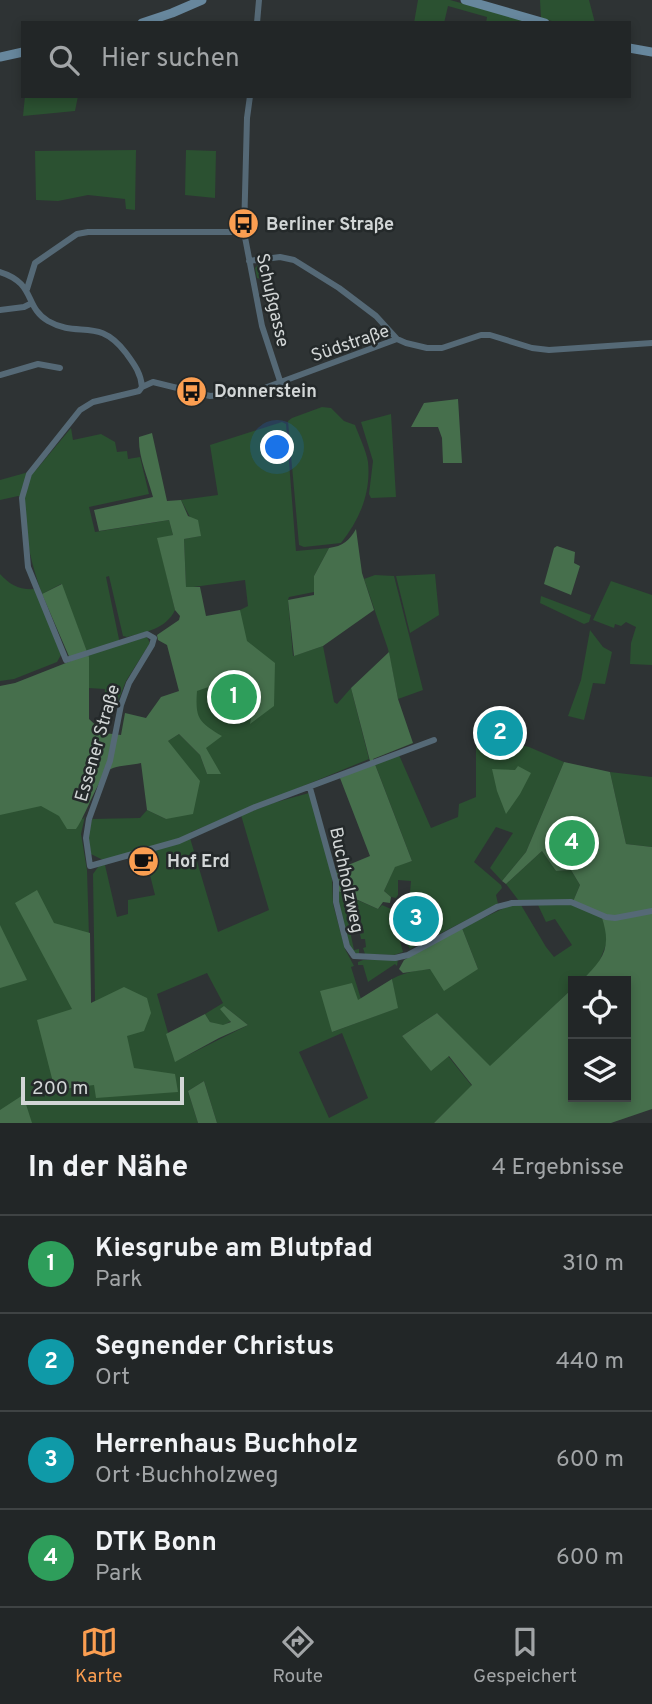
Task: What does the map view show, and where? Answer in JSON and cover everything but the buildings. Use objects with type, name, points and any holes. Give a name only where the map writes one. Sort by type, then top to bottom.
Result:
[{"type":"street","points":[[148,21],[202,0]]},
{"type":"street","points":[[257,21],[259,0]]},
{"type":"street","points":[[465,0],[538,21]]},
{"type":"street","points":[[631,48],[652,52]]},
{"type":"street","points":[[0,57],[21,52]]},
{"type":"street","name":"Schußgasse","points":[[250,98],[244,232],[262,326],[281,384]]},
{"type":"street","points":[[27,289],[35,263],[78,234],[101,231],[244,232]]},
{"type":"street","points":[[249,261],[280,257],[295,260],[314,270],[376,316],[397,339]]},
{"type":"street","points":[[0,272],[27,289],[38,313],[48,321],[62,326],[97,330],[116,340],[140,374],[153,382],[210,396],[254,393],[281,384]]},
{"type":"street","points":[[0,310],[32,303]]},
{"type":"street","name":"Südstraße","points":[[281,384],[341,358],[397,339],[427,348],[442,348],[481,335],[491,335],[533,348],[552,350],[652,343]]},
{"type":"street","points":[[0,375],[38,364],[60,368]]},
{"type":"street","points":[[140,374],[142,387],[153,382]]},
{"type":"street","name":"Essener Straße","points":[[142,387],[139,391],[93,402],[80,410],[29,474],[24,488],[22,513],[28,567],[66,660],[147,634],[154,638],[125,694],[110,761],[89,820],[86,838],[90,866],[178,841],[255,807],[310,788]]},
{"type":"street","points":[[310,788],[371,762],[434,740]]},
{"type":"street","name":"Buchholzweg","points":[[310,788],[336,882],[336,902],[347,946],[354,956],[395,958],[408,955],[505,904],[571,902],[606,917],[615,918],[652,911]]},
{"type":"green space","points":[[418,0],[450,0],[527,21],[486,21],[487,17],[448,6],[444,21],[414,21]]},
{"type":"green space","points":[[540,0],[589,0],[594,21],[552,21],[541,18]]},
{"type":"green space","points":[[25,98],[78,98],[75,111],[23,116]]},
{"type":"green space","points":[[136,150],[135,210],[126,209],[125,199],[88,195],[58,201],[36,200],[35,151]]},
{"type":"green space","points":[[186,150],[216,151],[215,198],[185,195]]},
{"type":"green space","points":[[270,262],[266,280],[257,278],[255,268],[259,264]]},
{"type":"green space","points":[[458,399],[462,463],[443,463],[442,438],[438,427],[411,427],[424,403]]},
{"type":"green space","points":[[322,407],[331,408],[344,421],[355,425],[367,457],[368,484],[359,515],[341,543],[304,547],[299,545],[288,421]]},
{"type":"green space","points":[[391,414],[396,497],[371,498],[369,494],[373,461],[361,422]]},
{"type":"green space","points":[[282,422],[286,424],[296,551],[329,548],[314,576],[314,592],[289,597],[288,600],[293,656],[323,646],[334,702],[337,704],[351,688],[369,759],[191,832],[190,838],[218,932],[269,910],[241,815],[309,793],[332,876],[333,904],[345,949],[354,966],[351,967],[361,999],[332,1032],[397,1008],[392,979],[412,972],[434,969],[478,969],[462,928],[519,901],[506,884],[542,851],[556,871],[571,870],[580,885],[572,904],[602,918],[609,937],[598,965],[586,976],[568,976],[568,993],[490,1067],[437,1013],[402,1036],[431,1070],[448,1056],[472,1086],[434,1123],[217,1123],[204,1081],[188,1091],[198,1123],[0,1123],[0,690],[40,799],[83,819],[85,816],[81,834],[87,870],[91,1003],[95,1001],[93,874],[103,860],[91,854],[88,838],[92,819],[140,818],[147,810],[166,819],[168,741],[179,734],[200,755],[207,774],[220,774],[185,723],[193,672],[240,610],[248,606],[245,580],[186,588],[184,539],[200,536],[181,500],[218,495],[210,445]],"holes":[[[144,851],[155,895],[128,900],[128,914],[117,917],[105,865]],[[521,905],[538,905],[546,922],[555,919],[572,945],[554,957]],[[207,973],[223,1003],[205,1014],[210,1022],[223,1026],[231,1021],[224,1006],[248,1025],[176,1061],[157,994]],[[342,1033],[368,1098],[329,1118],[299,1052]]]},
{"type":"green space","points":[[71,428],[73,440],[101,434],[115,442],[117,452],[127,451],[128,459],[140,457],[149,494],[89,507],[95,532],[169,520],[173,535],[158,539],[175,610],[161,626],[123,636],[109,576],[106,577],[120,644],[147,637],[150,643],[126,681],[117,704],[104,703],[105,689],[88,688],[89,657],[61,584],[42,594],[29,547],[25,498],[18,496],[0,500],[0,480],[36,470]]},
{"type":"green space","points":[[152,433],[167,501],[181,500],[188,516],[198,520],[201,536],[184,539],[186,587],[200,587],[206,616],[240,610],[247,641],[275,663],[274,706],[250,724],[254,700],[260,687],[247,682],[241,690],[227,690],[217,684],[197,691],[200,719],[222,736],[206,748],[221,774],[207,774],[200,755],[179,734],[168,741],[200,781],[193,814],[166,819],[147,810],[141,763],[108,771],[76,829],[67,829],[59,816],[41,806],[0,815],[0,686],[15,683],[71,661],[42,594],[62,584],[89,657],[89,719],[104,733],[121,735],[125,713],[146,718],[161,697],[179,691],[167,645],[158,640],[157,635],[179,620],[180,616],[175,610],[157,538],[173,535],[169,520],[99,531],[94,510],[153,497],[139,444],[139,437]]},
{"type":"green space","points":[[356,529],[362,573],[374,610],[323,646],[294,656],[288,600],[314,595],[314,576],[329,548],[345,542]]},
{"type":"green space","points":[[557,546],[575,552],[574,563],[580,566],[571,595],[544,584],[554,548]]},
{"type":"green space","points":[[0,574],[15,586],[35,589],[61,655],[57,662],[14,679],[0,681]]},
{"type":"green space","points":[[435,574],[439,615],[410,633],[396,576]]},
{"type":"green space","points":[[375,575],[394,576],[423,690],[398,699],[388,649],[364,579]]},
{"type":"green space","points":[[611,581],[652,595],[652,665],[630,664],[631,643],[636,627],[626,622],[621,626],[615,624],[614,628],[593,620]]},
{"type":"green space","points":[[541,596],[591,615],[589,622],[584,624],[540,603]]},
{"type":"green space","points":[[590,630],[603,647],[612,652],[605,684],[593,683],[584,720],[568,716],[581,680]]},
{"type":"green space","points":[[389,652],[398,699],[413,743],[373,759],[412,861],[395,867],[384,891],[391,897],[390,903],[383,902],[378,909],[338,891],[336,870],[370,856],[340,778],[371,765],[351,688]]},
{"type":"green space","points":[[476,734],[529,747],[564,762],[526,852],[502,881],[490,868],[513,833],[496,827],[474,862],[501,885],[502,888],[496,895],[498,904],[410,949],[407,944],[412,938],[410,935],[430,919],[426,913],[432,909],[422,894],[414,899],[410,893],[411,881],[398,880],[396,898],[384,891],[395,866],[412,861],[375,764],[399,755],[431,828],[458,817],[459,804],[476,797]]},
{"type":"green space","points":[[564,762],[610,772],[626,844],[652,847],[652,1109],[611,1123],[434,1123],[472,1085],[449,1056],[431,1071],[402,1036],[437,1013],[490,1066],[568,993],[568,1102],[631,1102],[631,976],[586,976],[604,953],[605,928],[602,918],[572,904],[580,885],[571,870],[556,871],[542,851],[506,884],[502,881],[526,852]]},
{"type":"green space","points":[[518,766],[531,773],[506,814],[492,769],[515,770]]},
{"type":"green space","points":[[610,772],[652,777],[652,847],[626,844]]},
{"type":"green space","points":[[37,890],[54,923],[90,933],[91,1003],[124,987],[147,998],[151,1013],[144,1031],[127,1036],[134,1068],[175,1074],[178,1092],[96,1098],[94,1085],[55,1090],[37,1020],[72,1009],[15,903]]},
{"type":"green space","points":[[338,891],[342,893],[354,950],[359,949],[359,955],[350,949],[338,904]]},
{"type":"green space","points":[[355,899],[378,909],[382,905],[391,909],[403,952],[394,955],[365,954],[365,939],[361,939],[360,934],[364,933]]},
{"type":"green space","points":[[0,925],[27,980],[0,988]]},
{"type":"green space","points":[[462,928],[478,969],[444,991],[430,969],[403,973],[399,969],[404,960]]},
{"type":"green space","points":[[398,959],[397,966],[395,964],[368,982],[363,965],[358,965],[358,962],[363,960]]},
{"type":"green space","points":[[392,979],[398,1008],[332,1032],[320,991],[352,983],[358,1000]]},
{"type":"green space","points":[[224,1006],[248,1025],[175,1062],[166,1034],[205,1014],[210,1022],[223,1025],[231,1022],[220,1009]]},
{"type":"green space","points":[[204,1081],[217,1123],[198,1123],[188,1091]]},
{"type":"green space","points":[[23,1095],[32,1123],[0,1123],[0,1110]]},
{"type":"place","name":"Berliner Straße","points":[[243,224]]},
{"type":"place","name":"Donnerstein","points":[[191,391]]},
{"type":"place","name":"Kiesgrube am Blutpfad","points":[[234,697]]},
{"type":"place","name":"Segnender Christus","points":[[500,733]]},
{"type":"place","name":"DTK Bonn","points":[[572,843]]},
{"type":"place","name":"Hof Erd","points":[[144,861]]},
{"type":"place","name":"Herrenhaus Buchholz","points":[[416,919]]}]
